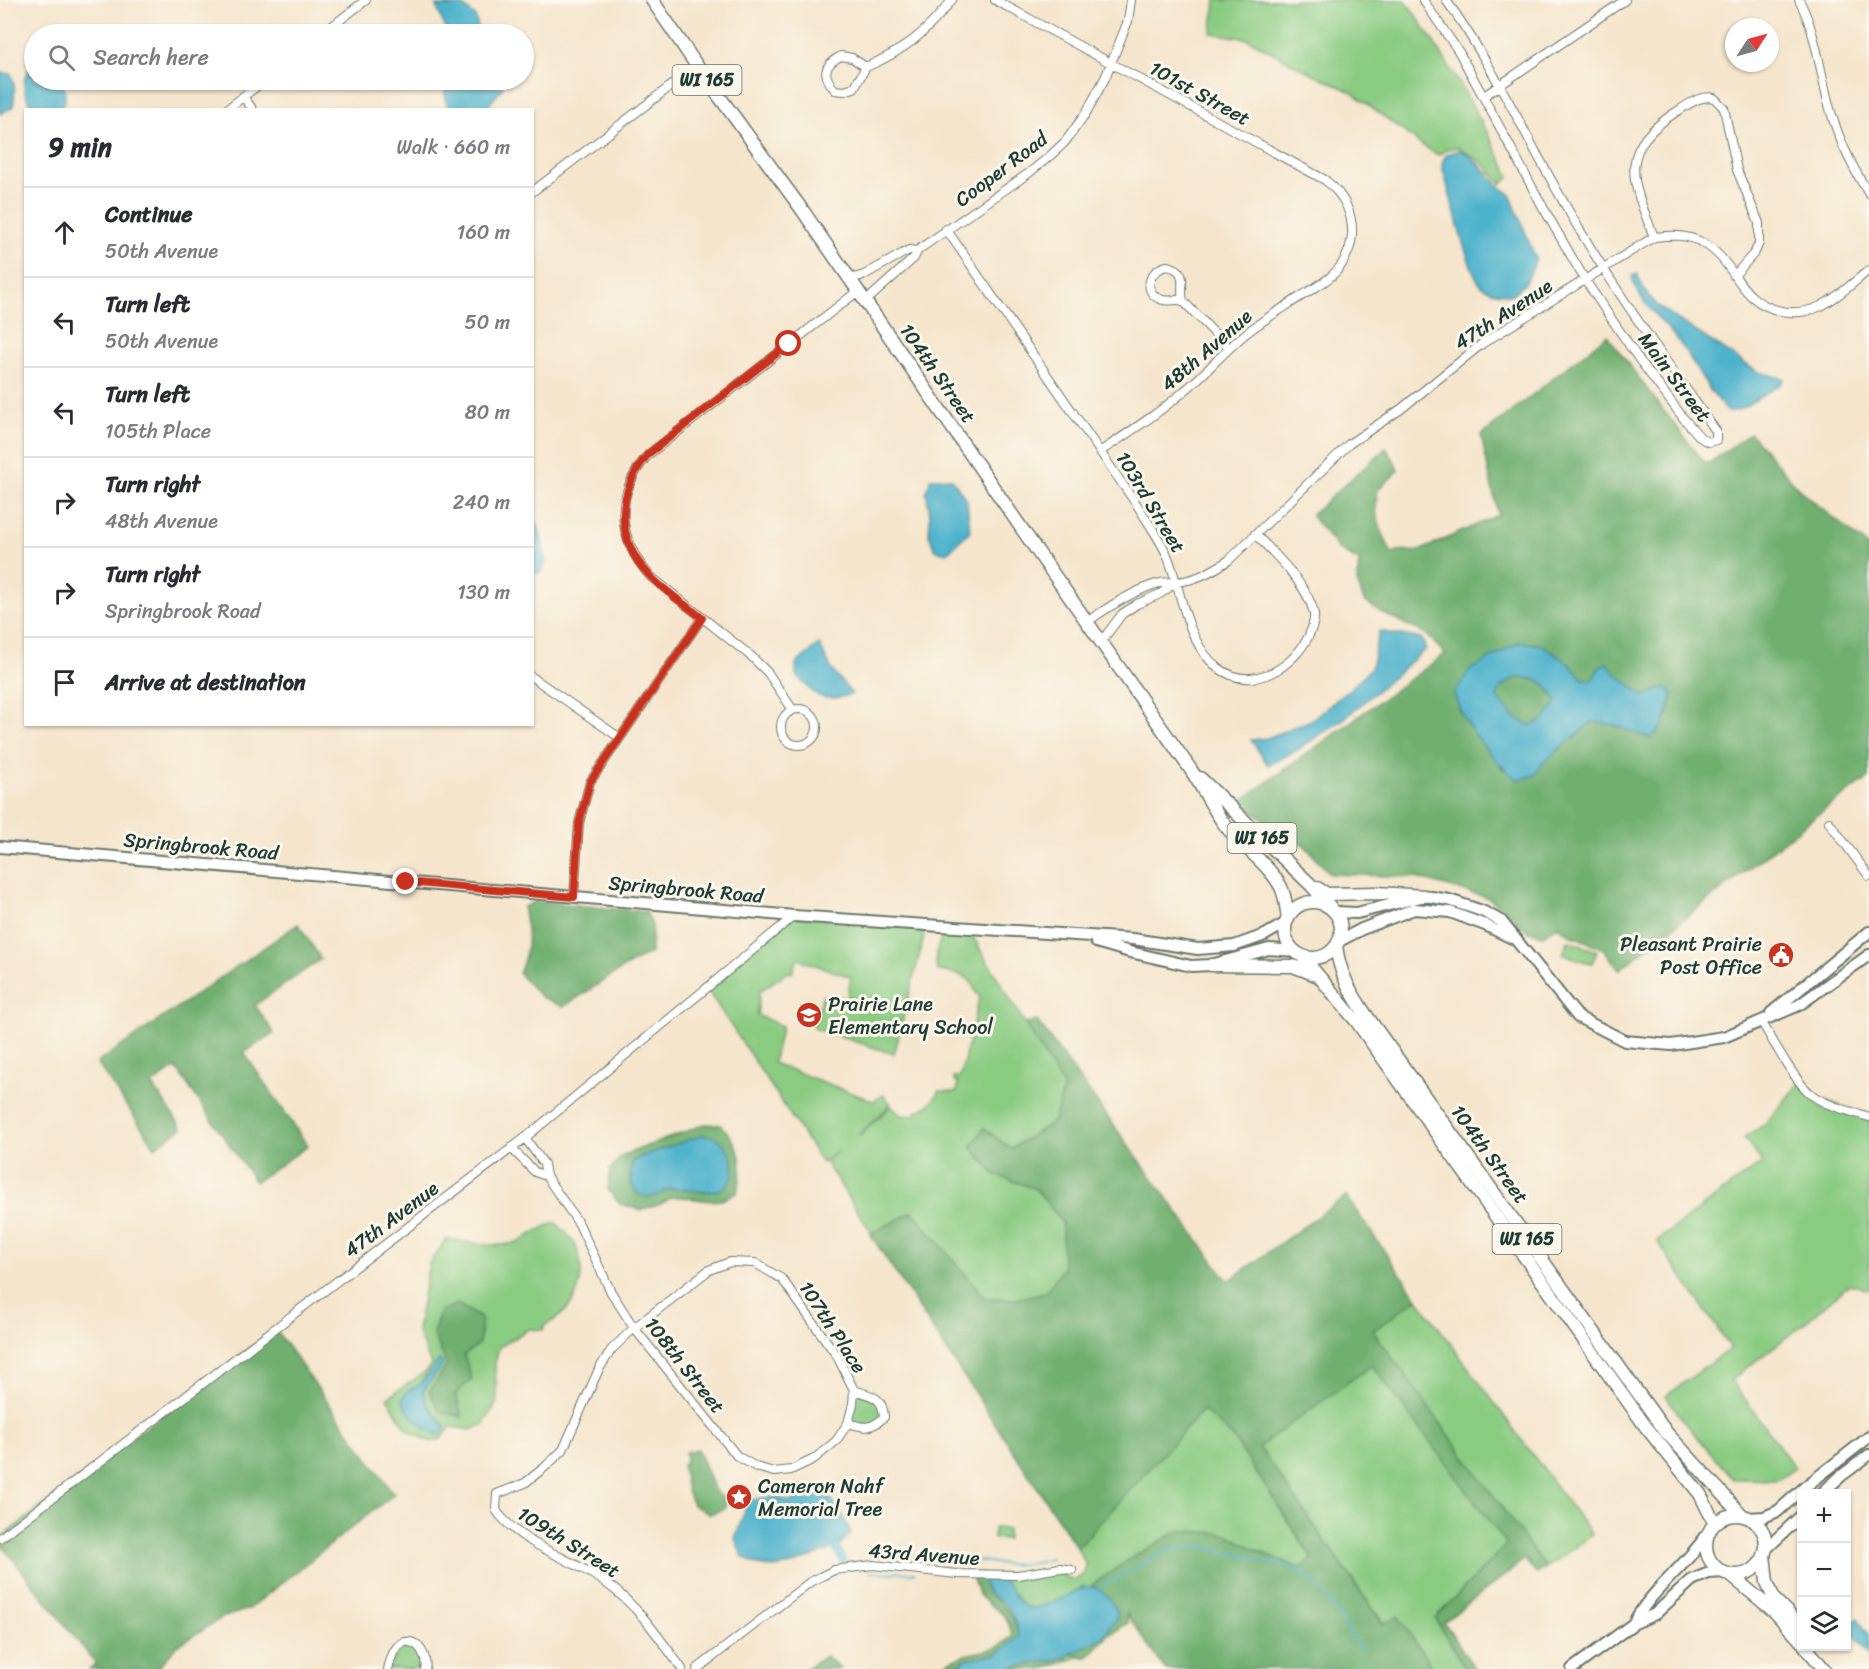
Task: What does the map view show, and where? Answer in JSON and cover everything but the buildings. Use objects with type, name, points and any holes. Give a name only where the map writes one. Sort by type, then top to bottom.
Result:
[{"type":"main road","name":"104th Street","points":[[652,0],[862,296],[1191,770],[1213,809],[1227,828],[1277,882],[1285,900],[1287,921]]},
{"type":"main road","name":"104th Street","points":[[1191,770],[1312,886],[1333,910]]},
{"type":"main road","points":[[1312,886],[1327,894],[1377,893],[1425,896]]},
{"type":"main road","points":[[1287,921],[1295,909],[1303,904],[1312,902],[1322,904],[1333,910]]},
{"type":"main road","name":"WI 165","points":[[1333,910],[1341,926],[1338,944]]},
{"type":"main road","name":"WI 165","points":[[1287,921],[1287,938],[1299,953]]},
{"type":"main road","name":"104th Street","points":[[1338,944],[1339,964],[1347,988],[1366,1015],[1666,1432],[1725,1499],[1745,1517]]},
{"type":"main road","points":[[1299,953],[1312,958],[1321,957],[1330,953],[1338,944]]},
{"type":"main road","name":"104th Street","points":[[1299,953],[1357,1023],[1641,1420],[1700,1494],[1713,1527]]},
{"type":"main road","points":[[1210,965],[1293,966],[1317,975]]},
{"type":"main road","points":[[1713,1527],[1723,1518],[1732,1515],[1745,1517]]},
{"type":"main road","name":"WI 165","points":[[1745,1517],[1756,1523],[1766,1540],[1767,1582],[1774,1599],[1797,1623]]},
{"type":"main road","name":"WI 165","points":[[1713,1527],[1707,1538],[1707,1548],[1709,1558],[1715,1566],[1774,1611],[1797,1636]]},
{"type":"main road","points":[[1726,1573],[1737,1575],[1754,1569],[1765,1552]]},
{"type":"main road","points":[[1809,1651],[1825,1669]]},
{"type":"main road","points":[[1815,1651],[1825,1669]]},
{"type":"street","points":[[335,24],[366,0]]},
{"type":"street","points":[[866,67],[852,58],[841,56],[831,61],[826,70],[827,81],[834,90],[844,92],[854,88],[866,67],[884,60],[907,46],[926,31],[952,0]]},
{"type":"street","name":"101st Street","points":[[995,0],[1325,180],[1337,189],[1345,200],[1352,219],[1350,243]]},
{"type":"street","name":"Cooper Road","points":[[702,618],[650,576],[639,564],[630,547],[623,520],[627,489],[640,464],[648,454],[914,258],[916,251],[1051,155],[1066,140],[1086,113],[1112,63],[1128,21],[1131,0]]},
{"type":"street","name":"Main Street","points":[[1423,0],[1459,52],[1585,280],[1638,358],[1684,418],[1701,438],[1708,442],[1716,440],[1716,431],[1603,269],[1500,86],[1446,0]]},
{"type":"street","points":[[1484,96],[1625,0]]},
{"type":"street","points":[[1799,0],[1809,23],[1827,99],[1842,145],[1869,194]]},
{"type":"street","points":[[534,190],[697,66]]},
{"type":"street","points":[[228,108],[251,90]]},
{"type":"street","points":[[243,96],[251,108]]},
{"type":"street","points":[[1734,276],[1755,252],[1759,243],[1759,224],[1737,170],[1724,108],[1714,98],[1702,97],[1673,114],[1649,133],[1639,149],[1633,172],[1635,186],[1654,237],[1684,236],[1705,244],[1716,253],[1734,276],[1749,295],[1758,303],[1786,312],[1805,312],[1822,305],[1869,270]]},
{"type":"street","name":"103rd Street","points":[[946,229],[1138,506],[1167,554],[1189,623],[1201,650],[1218,667],[1236,676],[1257,677],[1277,671],[1298,654],[1309,636],[1315,616],[1292,573],[1255,534]]},
{"type":"street","name":"47th Avenue","points":[[1176,582],[1190,580],[1229,560],[1349,444],[1401,409],[1483,343],[1654,237]]},
{"type":"street","name":"48th Avenue","points":[[1101,451],[1178,397],[1228,348],[1260,323],[1334,273],[1342,263],[1350,243]]},
{"type":"street","name":"Cooper Road","points":[[850,279],[864,275],[909,250],[916,251]]},
{"type":"street","points":[[1183,301],[1182,275],[1177,269],[1167,266],[1155,271],[1150,278],[1153,295],[1163,300],[1183,301],[1228,348]]},
{"type":"street","points":[[1087,622],[1137,592],[1160,583],[1176,582]]},
{"type":"street","points":[[1101,642],[1122,614],[1137,604],[1160,594],[1176,582]]},
{"type":"street","points":[[574,897],[579,823],[590,782],[702,618],[752,657],[768,673],[793,710]]},
{"type":"street","points":[[534,678],[620,738]]},
{"type":"street","points":[[793,710],[806,710],[815,718],[817,730],[811,741],[806,744],[794,745],[784,738],[782,733],[781,722],[788,712],[793,710]]},
{"type":"street","points":[[1829,822],[1869,876]]},
{"type":"street","name":"Springbrook Road","points":[[0,847],[794,916],[1133,939],[1198,949],[1234,946],[1265,935],[1287,921]]},
{"type":"street","points":[[1333,910],[1357,913],[1425,896],[1449,900],[1482,911],[1501,921],[1578,1017],[1625,1041],[1671,1045],[1724,1037],[1799,1005],[1869,955]]},
{"type":"street","points":[[1338,944],[1362,930],[1414,909],[1450,912],[1517,940]]},
{"type":"street","name":"47th Avenue","points":[[0,1538],[525,1138],[794,916]]},
{"type":"street","points":[[1761,1021],[1869,932]]},
{"type":"street","name":"Springbrook Road","points":[[1081,937],[1191,966],[1210,965],[1269,949],[1299,953]]},
{"type":"street","points":[[1761,1021],[1802,1085],[1812,1095],[1824,1102],[1869,1117]]},
{"type":"street","name":"108th Street","points":[[525,1138],[544,1164],[546,1176],[579,1224],[611,1292],[634,1328],[737,1456],[756,1467],[774,1472],[791,1470],[814,1459],[836,1441],[848,1423]]},
{"type":"street","name":"108th Street","points":[[511,1148],[535,1172],[546,1176]]},
{"type":"street","name":"107th Place","points":[[498,1494],[525,1483],[563,1450],[599,1369],[612,1349],[634,1328],[709,1270],[730,1262],[755,1263],[782,1279],[788,1286],[837,1356],[854,1390],[848,1423]]},
{"type":"street","points":[[848,1423],[863,1428],[876,1425],[884,1417],[884,1407],[877,1399],[854,1390]]},
{"type":"street","points":[[1745,1517],[1764,1517],[1778,1511],[1804,1487],[1869,1437]]},
{"type":"street","points":[[1848,1452],[1857,1464]]},
{"type":"street","points":[[1827,1489],[1869,1455]]},
{"type":"street","name":"109th Street","points":[[498,1494],[496,1510],[504,1522],[523,1537],[605,1582],[634,1606],[682,1669]]},
{"type":"street","points":[[1765,1552],[1797,1520]]},
{"type":"street","points":[[1632,1624],[1640,1609],[1699,1548],[1713,1527]]},
{"type":"street","name":"43rd Avenue","points":[[697,1669],[810,1582],[834,1570],[873,1565],[957,1574],[1018,1575],[1060,1568],[1072,1570]]},
{"type":"street","points":[[1572,1669],[1632,1624],[1655,1614],[1692,1580],[1709,1574],[1726,1573]]},
{"type":"street","points":[[388,1669],[393,1651],[402,1643],[407,1642],[422,1649],[426,1662],[425,1669]]},
{"type":"green space","points":[[1216,0],[1405,0],[1461,87],[1510,177],[1501,184],[1483,163],[1458,147],[1448,149],[1438,155],[1351,92],[1248,39],[1211,33]]},
{"type":"green space","points":[[1607,335],[1703,461],[1709,463],[1750,433],[1801,491],[1869,547],[1869,778],[1821,812],[1619,970],[1604,949],[1571,935],[1557,926],[1543,935],[1529,932],[1489,898],[1413,877],[1330,874],[1304,845],[1238,803],[1445,654],[1426,634],[1382,613],[1364,601],[1357,582],[1359,561],[1339,550],[1311,515],[1386,448],[1398,471],[1377,491],[1376,511],[1381,530],[1391,552],[1419,551],[1498,515],[1481,436]],"holes":[[[1519,642],[1542,645],[1569,664],[1583,679],[1592,680],[1607,663],[1614,672],[1645,698],[1673,694],[1668,716],[1650,738],[1611,724],[1592,722],[1543,763],[1535,775],[1503,769],[1458,709],[1498,655]]]},
{"type":"green space","points":[[1516,678],[1531,678],[1541,682],[1549,689],[1557,702],[1545,719],[1530,726],[1514,717],[1497,697],[1502,686]]},
{"type":"green space","points":[[536,901],[646,912],[652,925],[651,953],[617,971],[563,1007],[541,997],[519,974],[527,941],[523,907]]},
{"type":"green space","points":[[794,916],[922,929],[924,937],[894,1054],[813,1028],[823,995],[877,1007],[847,997],[851,977],[797,959],[792,973],[788,972],[760,991],[757,1015],[782,1026],[773,1063],[873,1101],[884,1095],[891,1104],[860,1135],[891,1106],[901,1115],[916,1116],[915,1112],[929,1104],[939,1091],[956,1092],[958,1083],[953,1077],[960,1077],[980,995],[976,993],[974,986],[967,978],[937,970],[936,956],[944,934],[971,934],[1064,1088],[1054,1121],[1011,1149],[984,1128],[996,1175],[1036,1189],[1062,1222],[1063,1268],[1046,1292],[1016,1299],[985,1298],[913,1212],[872,1233],[825,1162],[837,1152],[822,1163],[706,988]]},
{"type":"green space","points":[[298,924],[321,959],[255,1005],[274,1033],[244,1053],[308,1146],[255,1182],[176,1068],[152,1084],[182,1128],[155,1147],[97,1063]]},
{"type":"green space","points":[[1568,941],[1597,951],[1592,964],[1563,954]]},
{"type":"green space","points":[[1037,1021],[1228,1281],[1346,1196],[1417,1298],[1373,1331],[1546,1568],[1537,1574],[1525,1560],[1444,1622],[1475,1669],[1466,1669],[1435,1618],[1507,1544],[1372,1365],[1259,1447],[1383,1624],[1398,1616],[1433,1669],[1165,1669],[1126,1613],[1128,1623],[1109,1635],[1087,1657],[1070,1654],[1104,1637],[1116,1620],[1118,1612],[1099,1589],[1092,1585],[1133,1557],[1180,1530],[1227,1534],[1258,1551],[1299,1568],[1313,1559],[1233,1437],[1203,1410],[1077,1548],[870,1234],[913,1212],[985,1298],[1016,1299],[1046,1292],[1063,1268],[1062,1222],[1036,1189],[996,1175],[971,1147],[984,1128],[1011,1149],[1054,1121],[1064,1088],[1025,1024]]},
{"type":"green space","points":[[1800,1082],[1812,1095],[1869,1117],[1869,1290],[1850,1284],[1801,1326],[1731,1380],[1795,1468],[1778,1480],[1733,1479],[1683,1420],[1666,1396],[1731,1348],[1657,1241],[1762,1162],[1744,1138],[1765,1124]]},
{"type":"green space","points":[[704,1124],[721,1125],[728,1133],[740,1156],[741,1173],[737,1193],[722,1200],[710,1201],[672,1197],[661,1204],[640,1210],[620,1204],[608,1190],[610,1170],[623,1155]],"holes":[[[703,1135],[704,1192],[632,1186],[630,1177],[632,1162],[640,1157]]]},
{"type":"green space","points":[[556,1223],[569,1236],[574,1242],[579,1257],[580,1280],[572,1302],[556,1319],[545,1325],[543,1330],[529,1329],[499,1347],[495,1364],[497,1402],[483,1425],[471,1430],[451,1427],[441,1439],[431,1442],[407,1430],[387,1398],[424,1373],[431,1365],[417,1330],[429,1263],[447,1239],[485,1245],[504,1245],[522,1240]],"holes":[[[443,1364],[423,1391],[428,1405],[437,1415],[407,1391],[420,1385],[426,1376]],[[447,1365],[462,1416],[429,1392]]]},
{"type":"green space","points":[[1417,1298],[1592,1535],[1546,1568],[1373,1331]]},
{"type":"green space","points":[[457,1304],[482,1319],[479,1344],[464,1355],[472,1379],[455,1394],[462,1417],[440,1411],[429,1392],[447,1365],[433,1334],[440,1311]]},
{"type":"green space","points":[[275,1329],[394,1494],[249,1609],[221,1618],[177,1646],[157,1669],[89,1669],[96,1664],[0,1543],[0,1538]]},
{"type":"green space","points":[[1372,1365],[1508,1544],[1435,1618],[1466,1669],[1433,1669],[1398,1616],[1384,1624],[1258,1447]]},
{"type":"green space","points":[[854,1390],[877,1399],[884,1417],[876,1425],[848,1423]]},
{"type":"green space","points":[[1203,1409],[1233,1437],[1323,1575],[1125,1611],[1128,1623],[1109,1635],[1087,1657],[1079,1657],[1041,1669],[1104,1637],[1111,1625],[1084,1586],[1044,1606],[1028,1607],[1022,1604],[997,1575],[1055,1572],[1074,1580],[1084,1574],[1086,1564],[1077,1548]]},
{"type":"green space","points":[[697,1449],[715,1491],[725,1499],[725,1509],[709,1514],[693,1505],[687,1491],[682,1465],[686,1461],[685,1452]]},
{"type":"green space","points":[[994,1528],[1007,1529],[1007,1539],[993,1538]]},
{"type":"green space","points":[[971,1574],[988,1575],[987,1593],[1008,1611],[1019,1637],[997,1654],[967,1659],[953,1669],[935,1669],[961,1656],[997,1647],[1012,1635],[1000,1611],[986,1602],[979,1594]]},
{"type":"green space","points":[[403,1643],[418,1646],[425,1669],[388,1669]]},
{"type":"green space","points":[[826,1656],[841,1669],[805,1669]]},
{"type":"green space","points":[[1067,1656],[1069,1661],[1041,1669],[1010,1669],[1024,1664]]},
{"type":"water","points":[[436,6],[463,6],[475,16],[477,24],[444,24]]},
{"type":"water","points":[[0,73],[11,74],[15,90],[13,107],[0,114]]},
{"type":"water","points":[[25,90],[65,90],[65,102],[59,108],[32,108]]},
{"type":"water","points":[[444,90],[501,90],[487,108],[449,108]]},
{"type":"water","points":[[1460,150],[1479,164],[1498,185],[1510,194],[1536,259],[1527,280],[1510,295],[1491,291],[1480,285],[1462,240],[1442,166],[1445,156]]},
{"type":"water","points":[[1637,274],[1646,293],[1660,308],[1756,371],[1784,379],[1781,384],[1741,409],[1728,412],[1712,393],[1681,345],[1643,300],[1632,276]]},
{"type":"water","points":[[931,478],[951,478],[967,500],[970,531],[947,553],[935,550],[929,535],[930,515],[926,492]]},
{"type":"water","points":[[534,521],[539,526],[546,562],[542,572],[534,574]]},
{"type":"water","points":[[1379,631],[1422,639],[1426,649],[1344,719],[1297,750],[1268,765],[1251,740],[1267,738],[1311,720],[1351,688],[1371,668]]},
{"type":"water","points":[[1519,642],[1542,645],[1569,664],[1583,679],[1592,680],[1599,668],[1607,663],[1614,672],[1645,697],[1666,687],[1673,694],[1666,719],[1660,729],[1650,738],[1611,724],[1592,722],[1543,763],[1535,775],[1518,780],[1480,741],[1458,705],[1454,693],[1470,670]],"holes":[[[1516,678],[1541,682],[1549,689],[1557,702],[1545,719],[1530,726],[1514,717],[1497,697],[1502,686]]]},
{"type":"water","points":[[819,644],[832,670],[852,694],[833,698],[820,696],[809,689],[796,675],[796,664]]},
{"type":"water","points":[[703,1135],[714,1137],[728,1149],[733,1173],[726,1186],[706,1192],[669,1189],[647,1197],[636,1192],[631,1175],[632,1162],[640,1157]]},
{"type":"water","points":[[439,1360],[443,1364],[423,1391],[428,1405],[444,1425],[445,1429],[437,1435],[416,1420],[402,1399],[407,1391],[420,1385]]},
{"type":"water","points":[[814,1489],[825,1491],[844,1518],[851,1533],[839,1546],[792,1565],[773,1568],[758,1565],[743,1557],[735,1539],[748,1501],[770,1497],[791,1502],[799,1495]]},
{"type":"water","points":[[988,1575],[1002,1580],[1020,1602],[1032,1608],[1092,1587],[1100,1590],[1109,1598],[1118,1612],[1116,1620],[1104,1637],[1055,1660],[1010,1669],[953,1669],[967,1659],[997,1654],[1019,1637],[1009,1609],[985,1587],[983,1582]]},
{"type":"water","points":[[1858,1618],[1869,1634],[1869,1655],[1851,1630],[1851,1622]]},
{"type":"waterway","points":[[1099,1589],[1165,1551],[1200,1546],[1299,1569],[1321,1590],[1361,1649]]},
{"type":"waterway","points":[[836,1547],[843,1561]]},
{"type":"waterway","points":[[963,1558],[1018,1564],[1051,1559]]},
{"type":"waterway","points":[[869,1572],[915,1573]]},
{"type":"waterway","points":[[976,1578],[986,1579]]},
{"type":"place","name":"Pleasant Prairie Post Office","points":[[1781,955]]},
{"type":"place","name":"Prairie Lane Elementary School","points":[[809,1015]]},
{"type":"place","name":"Cameron Nahf Memorial Tree","points":[[739,1497]]},
{"type":"route","points":[[406,882],[574,897],[579,823],[590,782],[702,618],[650,576],[639,564],[630,547],[623,520],[627,489],[632,477],[648,454],[789,344]]}]
